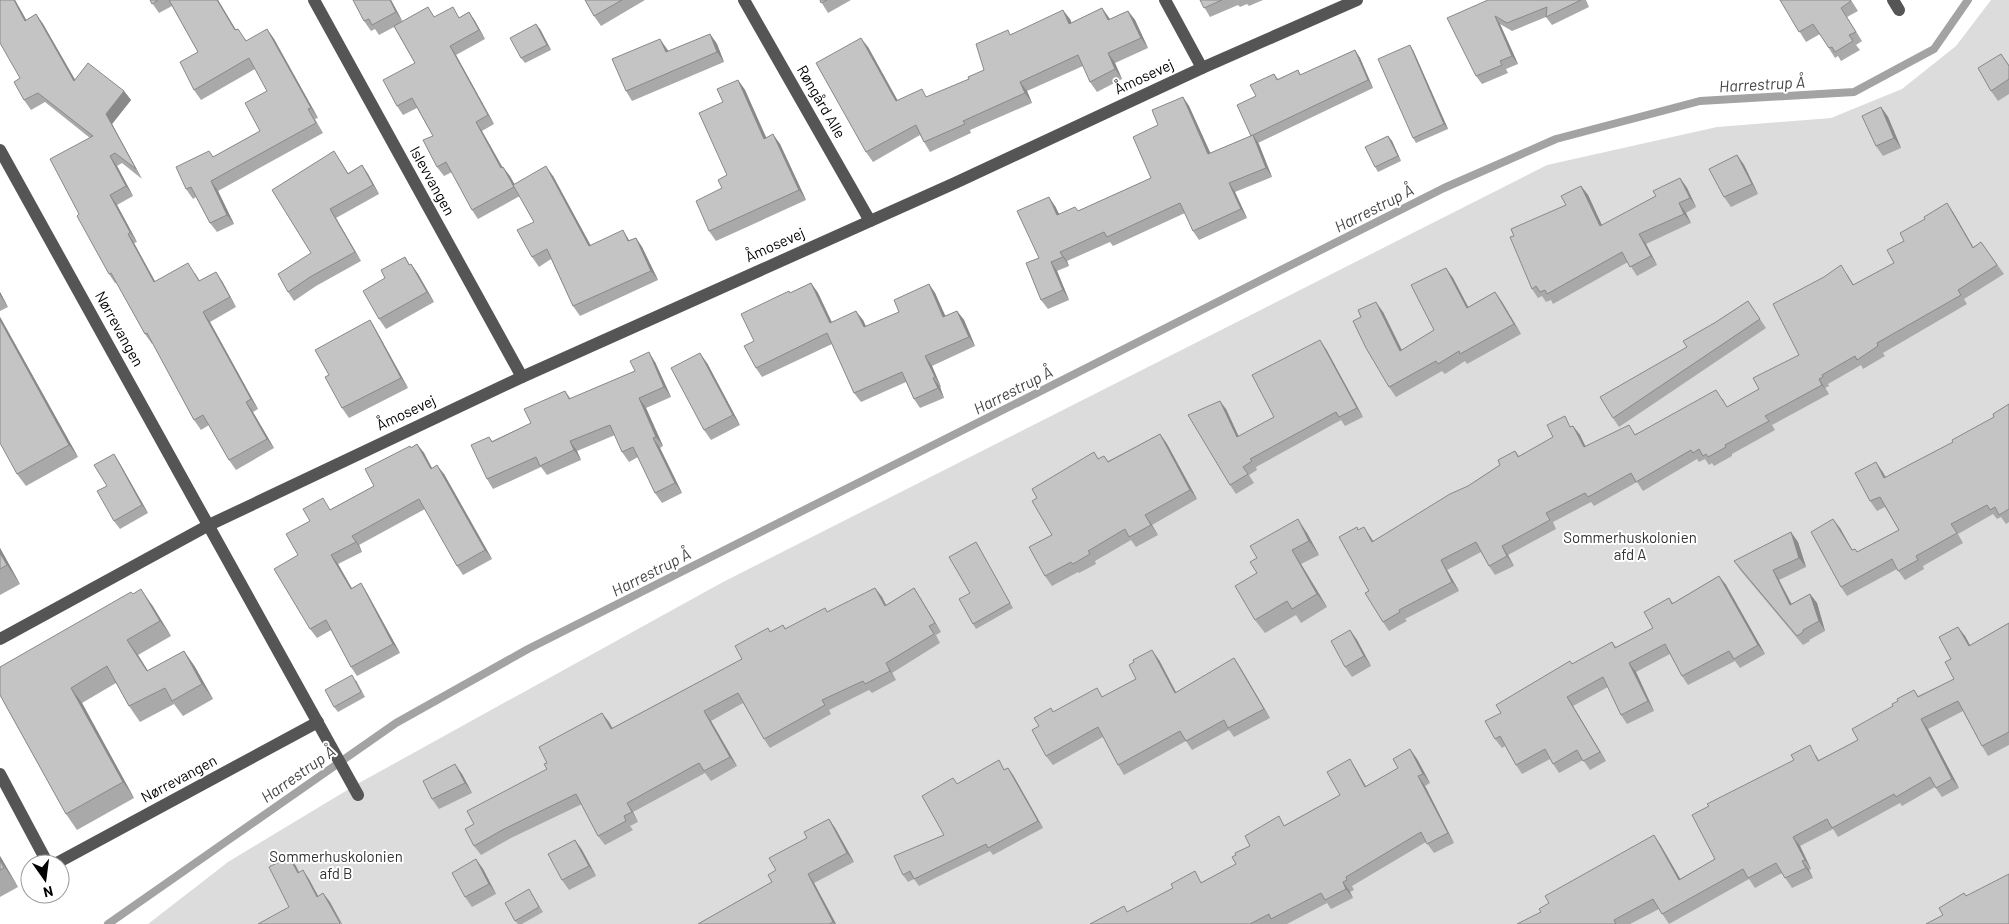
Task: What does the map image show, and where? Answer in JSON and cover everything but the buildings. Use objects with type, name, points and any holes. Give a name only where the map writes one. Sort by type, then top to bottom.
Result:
[{"type":"street","name":"Islevvangen","points":[[314,0],[522,377]]},
{"type":"street","name":"Røngård Alle","points":[[744,0],[870,221]]},
{"type":"street","points":[[1164,0],[1202,68]]},
{"type":"street","name":"Åmosevej","points":[[209,525],[522,377],[870,221],[1202,68],[1357,0]]},
{"type":"street","name":"Nørrevangen","points":[[0,150],[356,791]]},
{"type":"street","points":[[0,639],[209,525]]},
{"type":"street","name":"Nørrevangen","points":[[70,856],[318,722]]},
{"type":"street","points":[[0,774],[43,854]]},
{"type":"green space","name":"Sommerhuskolonien afd A","points":[[1991,0],[2009,0],[2009,924],[148,924],[228,862],[359,783],[723,582],[1547,165],[1717,127],[1831,118],[1902,89],[1956,46]]},
{"type":"waterway","name":"Harrestrup Å","points":[[108,924],[396,723],[528,649],[1444,188],[1556,139],[1700,101],[1854,92],[1934,49],[1968,0]]},
{"type":"park label","name":"Sommerhuskolonien afd B","points":[[336,866]]}]
